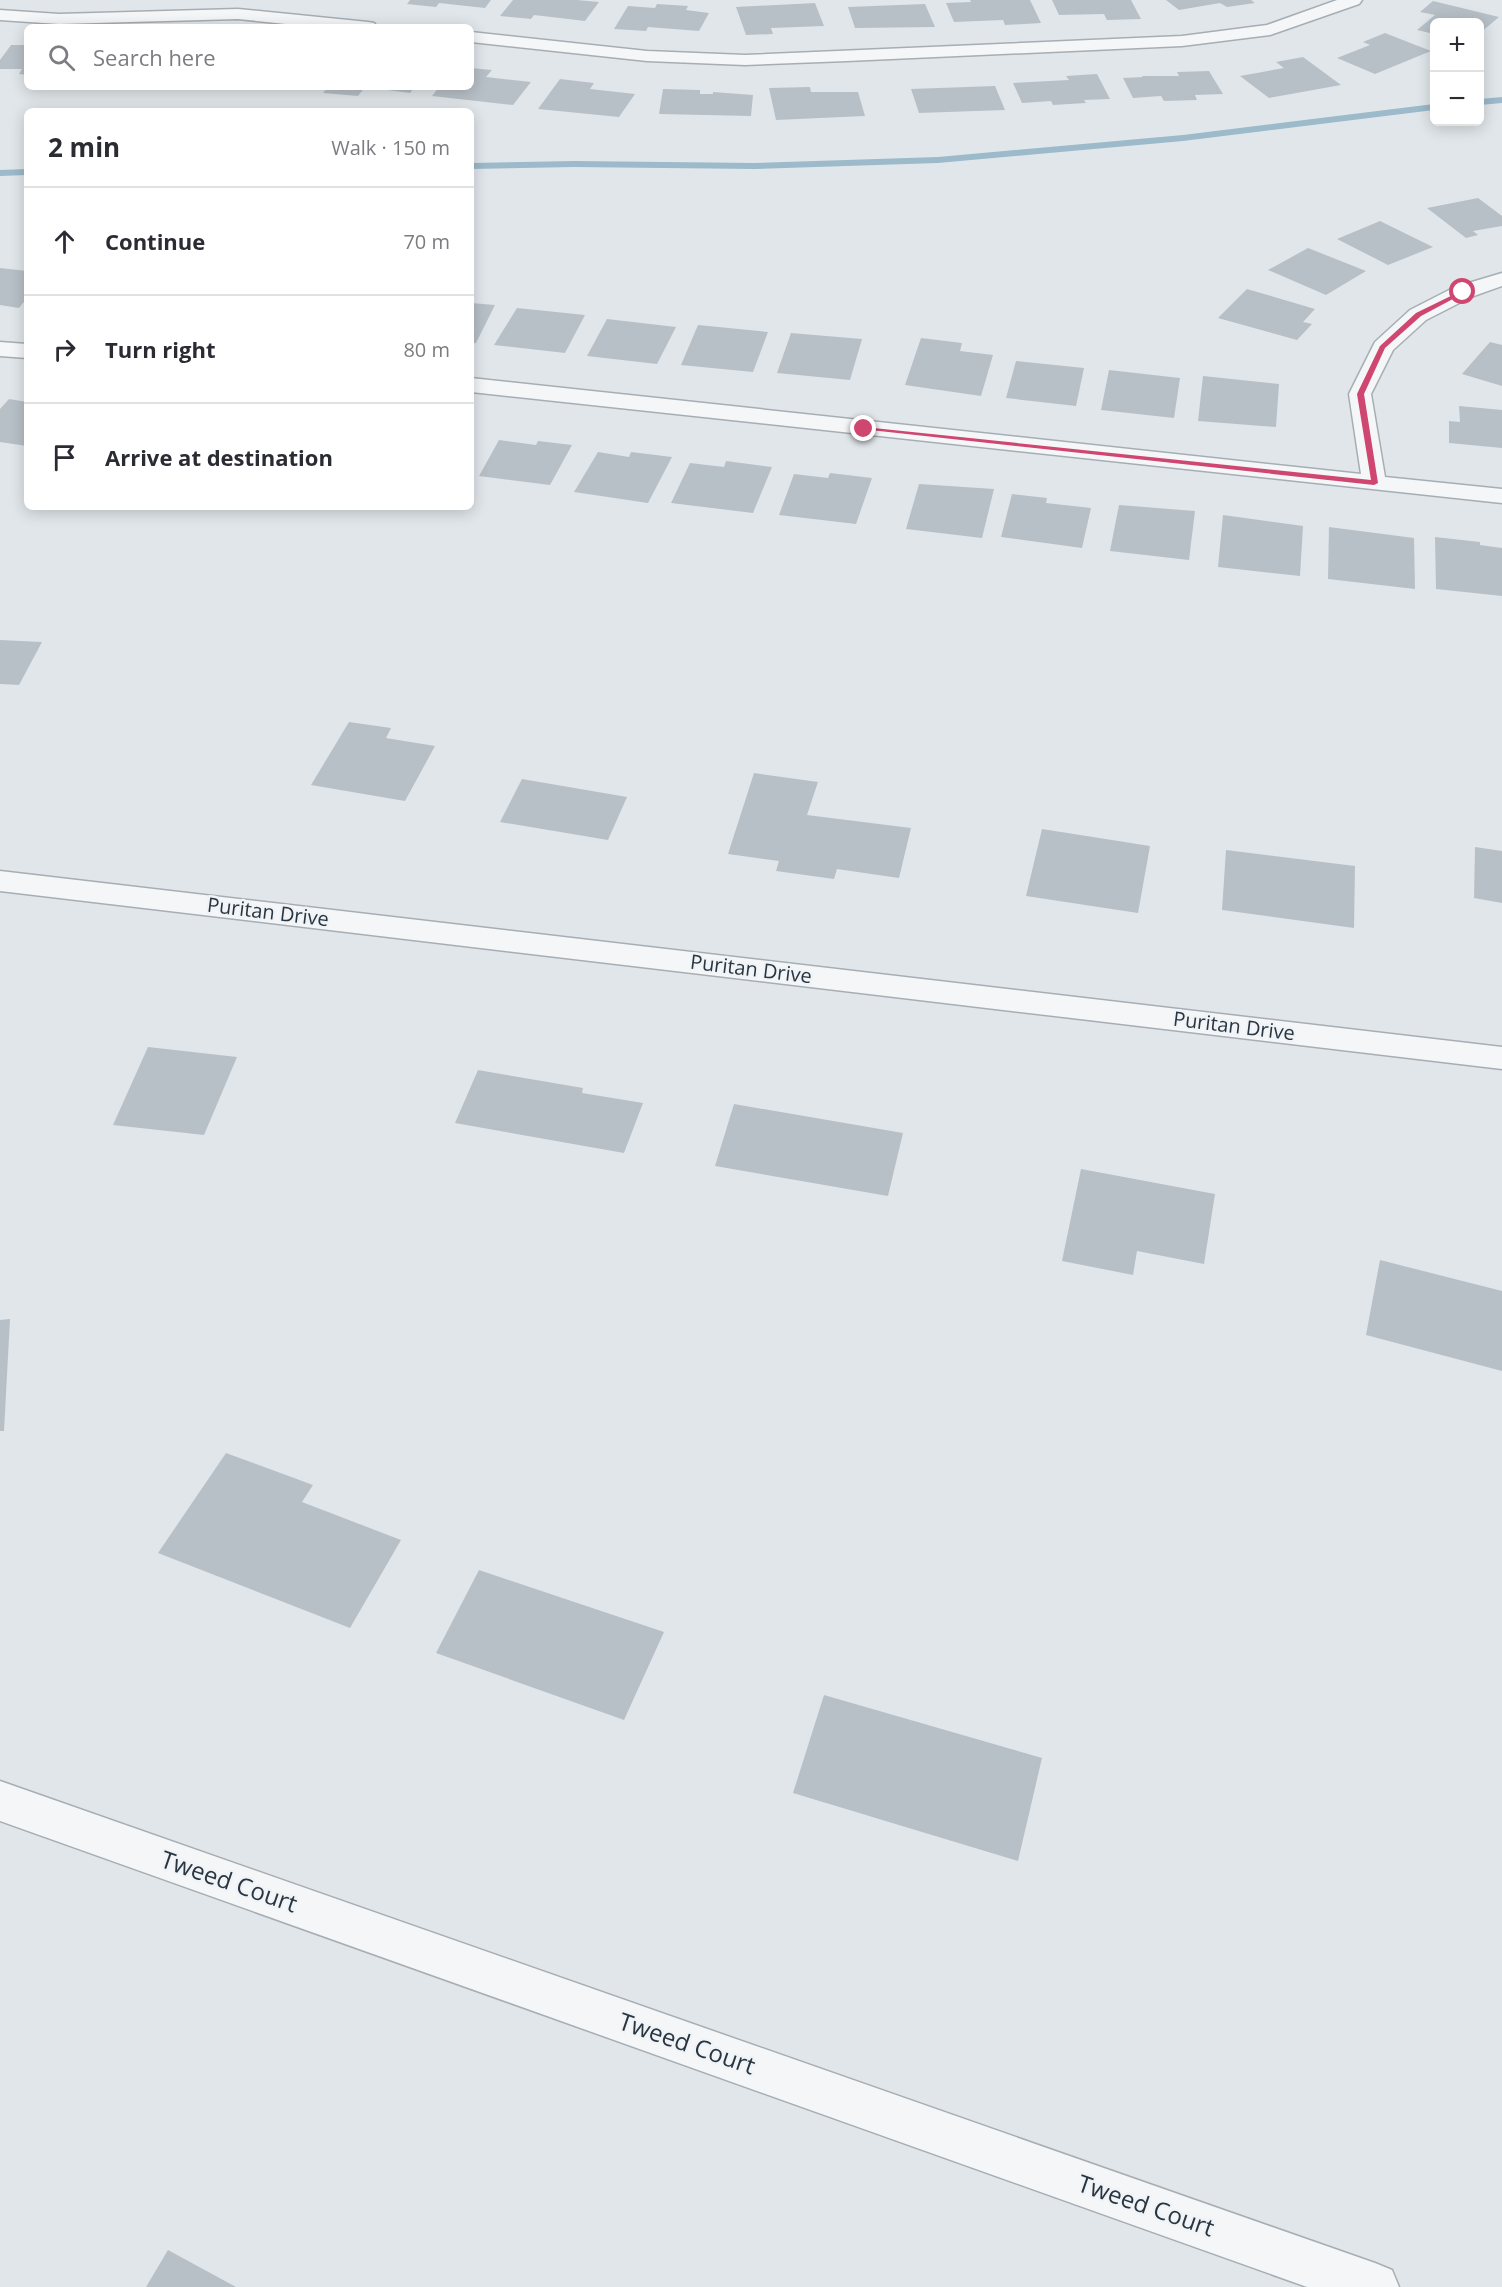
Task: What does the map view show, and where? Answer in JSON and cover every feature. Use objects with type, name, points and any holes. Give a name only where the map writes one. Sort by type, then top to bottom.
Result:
[{"type":"street","points":[[474,37],[647,56],[745,60],[802,58],[1182,41],[1270,30],[1353,0]]},
{"type":"street","points":[[0,15],[59,19],[238,14],[338,24]]},
{"type":"street","points":[[1374,483],[1360,394],[1383,348],[1418,315],[1463,292],[1502,279]]},
{"type":"street","points":[[0,349],[24,351]]},
{"type":"street","points":[[474,385],[1502,496]]},
{"type":"street","name":"Puritan Drive","points":[[0,881],[1502,1058]]},
{"type":"street","name":"Tweed Court","points":[[0,1801],[1375,2287]]},
{"type":"building","points":[[410,0],[491,0],[485,8],[439,3],[436,7],[407,4]]},
{"type":"building","points":[[513,0],[599,2],[585,21],[534,15],[531,19],[500,16]]},
{"type":"building","points":[[970,0],[1030,0],[1041,23],[1005,25],[1003,20],[954,22],[946,3],[971,2]]},
{"type":"building","points":[[1052,0],[1131,0],[1141,19],[1107,20],[1104,14],[1059,15]]},
{"type":"building","points":[[1166,0],[1251,0],[1255,3],[1227,7],[1220,3],[1179,10]]},
{"type":"building","points":[[1433,1],[1499,17],[1484,30],[1484,18],[1431,18],[1435,15],[1420,12]]},
{"type":"building","points":[[815,3],[824,26],[771,28],[773,34],[746,35],[736,7]]},
{"type":"building","points":[[657,4],[688,6],[686,10],[709,13],[699,31],[648,27],[646,31],[614,29],[628,6],[655,8]]},
{"type":"building","points":[[925,4],[935,27],[855,28],[848,7]]},
{"type":"building","points":[[1430,19],[1430,33],[1417,30]]},
{"type":"building","points":[[1385,33],[1430,51],[1375,74],[1337,58],[1370,45],[1363,42]]},
{"type":"building","points":[[11,45],[24,45],[24,75],[19,74],[22,69],[0,69],[0,60]]},
{"type":"building","points":[[1303,57],[1341,85],[1269,98],[1240,76],[1284,68],[1276,62]]},
{"type":"building","points":[[474,68],[492,70],[486,77],[531,82],[513,105],[432,96],[437,90],[474,90]]},
{"type":"building","points":[[1209,71],[1223,94],[1195,95],[1197,100],[1164,101],[1161,96],[1133,98],[1123,78],[1179,76],[1177,72]]},
{"type":"building","points":[[1097,74],[1110,99],[1053,105],[1051,101],[1022,103],[1013,83],[1069,80],[1066,76]]},
{"type":"building","points":[[560,79],[594,83],[590,89],[635,94],[619,117],[538,109]]},
{"type":"building","points":[[995,86],[1005,110],[919,113],[911,89]]},
{"type":"building","points":[[810,87],[811,92],[858,92],[865,116],[776,120],[769,88]]},
{"type":"building","points":[[663,89],[700,90],[700,94],[713,94],[713,92],[753,95],[751,116],[659,114]]},
{"type":"building","points":[[326,90],[363,90],[358,96],[323,93]]},
{"type":"building","points":[[388,90],[412,90],[410,93]]},
{"type":"building","points":[[1478,198],[1502,216],[1502,226],[1473,231],[1478,235],[1466,238],[1427,208]]},
{"type":"building","points":[[1380,221],[1433,247],[1388,265],[1337,239]]},
{"type":"building","points":[[1308,248],[1366,271],[1326,295],[1268,270]]},
{"type":"building","points":[[0,268],[24,271],[24,302],[19,308],[0,305]]},
{"type":"building","points":[[1247,289],[1315,309],[1303,322],[1312,324],[1297,340],[1218,318]]},
{"type":"building","points":[[474,303],[495,305],[474,343]]},
{"type":"building","points":[[517,308],[585,315],[565,353],[494,345]]},
{"type":"building","points":[[607,319],[676,327],[657,364],[587,356]]},
{"type":"building","points":[[698,325],[768,332],[753,372],[681,365]]},
{"type":"building","points":[[791,333],[862,339],[850,380],[777,373]]},
{"type":"building","points":[[921,338],[962,343],[960,351],[993,355],[981,396],[905,385]]},
{"type":"building","points":[[1490,342],[1502,345],[1502,386],[1462,374]]},
{"type":"building","points":[[1016,361],[1084,368],[1076,406],[1006,398]]},
{"type":"building","points":[[1109,370],[1180,378],[1174,418],[1101,410]]},
{"type":"building","points":[[1203,376],[1279,384],[1276,427],[1198,421]]},
{"type":"building","points":[[9,399],[24,402],[24,446],[0,442],[0,409]]},
{"type":"building","points":[[1459,406],[1502,410],[1502,448],[1449,443],[1449,421],[1460,422]]},
{"type":"building","points":[[499,440],[536,445],[538,441],[572,445],[550,485],[479,476]]},
{"type":"building","points":[[598,452],[629,457],[631,452],[672,457],[648,503],[574,492]]},
{"type":"building","points":[[726,461],[772,467],[753,513],[671,503],[690,463],[724,467]]},
{"type":"building","points":[[830,473],[872,478],[856,524],[779,515],[794,474],[828,478]]},
{"type":"building","points":[[919,484],[994,489],[982,538],[906,529]]},
{"type":"building","points":[[1012,494],[1047,498],[1046,503],[1091,508],[1082,548],[1001,537]]},
{"type":"building","points":[[1119,505],[1195,511],[1189,560],[1110,551]]},
{"type":"building","points":[[1223,515],[1303,526],[1300,576],[1218,567]]},
{"type":"building","points":[[1329,527],[1414,538],[1415,589],[1328,579]]},
{"type":"building","points":[[1435,537],[1480,542],[1480,545],[1502,548],[1502,596],[1436,589]]},
{"type":"building","points":[[0,640],[42,642],[19,685],[0,684]]},
{"type":"building","points":[[349,722],[391,728],[386,738],[435,746],[405,801],[311,785]]},
{"type":"building","points":[[754,773],[818,782],[807,815],[911,828],[899,878],[837,869],[834,879],[776,871],[779,861],[728,854]]},
{"type":"building","points":[[522,779],[627,797],[608,840],[500,822]]},
{"type":"building","points":[[1042,829],[1150,846],[1138,913],[1026,896]]},
{"type":"building","points":[[1475,847],[1502,851],[1502,903],[1474,898]]},
{"type":"building","points":[[1226,850],[1355,866],[1354,928],[1222,910]]},
{"type":"building","points":[[148,1047],[237,1057],[204,1135],[113,1125]]},
{"type":"building","points":[[478,1070],[583,1088],[582,1093],[643,1103],[624,1153],[455,1123]]},
{"type":"building","points":[[734,1104],[903,1133],[888,1196],[715,1166]]},
{"type":"building","points":[[1081,1169],[1215,1194],[1204,1264],[1137,1251],[1133,1275],[1062,1261]]},
{"type":"building","points":[[1380,1260],[1502,1291],[1502,1371],[1366,1335]]},
{"type":"building","points":[[10,1319],[4,1431],[0,1431],[0,1320]]},
{"type":"building","points":[[226,1453],[313,1485],[302,1502],[401,1540],[350,1628],[158,1553]]},
{"type":"building","points":[[479,1570],[664,1632],[624,1720],[436,1653]]},
{"type":"building","points":[[824,1695],[1042,1758],[1018,1861],[793,1793]]},
{"type":"building","points":[[168,2250],[236,2287],[146,2287]]},
{"type":"waterway","points":[[1484,102],[1502,100]]},
{"type":"waterway","points":[[474,166],[574,164],[755,166],[938,160],[1183,138],[1430,107]]},
{"type":"waterway","points":[[0,173],[24,172]]},
{"type":"route","points":[[864,429],[1374,483],[1360,394],[1383,348],[1418,315],[1463,292]]}]
